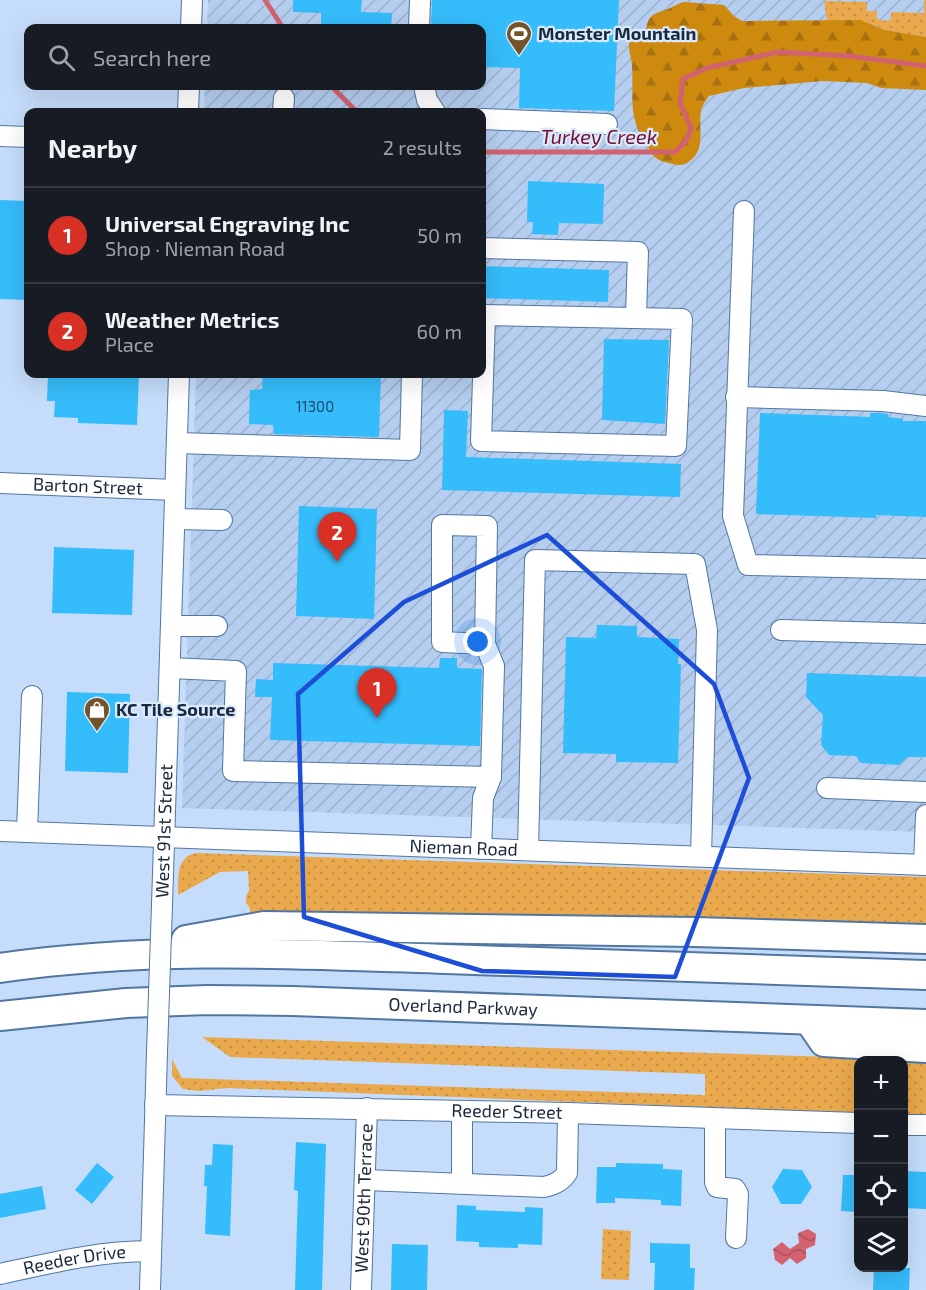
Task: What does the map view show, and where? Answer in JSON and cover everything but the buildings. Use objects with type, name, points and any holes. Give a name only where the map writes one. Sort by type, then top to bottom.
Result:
[{"type":"highway","points":[[96,957],[264,926],[695,932],[926,939]]},
{"type":"highway","points":[[0,968],[96,957],[187,952],[351,955],[926,975]]},
{"type":"highway","name":"Overland Parkway","points":[[0,1016],[126,1003],[207,1000],[293,1001],[926,1024]]},
{"type":"highway","points":[[809,1020],[824,1042],[926,1048]]},
{"type":"street","points":[[191,24],[192,0]]},
{"type":"street","points":[[419,24],[420,0]]},
{"type":"street","points":[[188,108],[189,90]]},
{"type":"street","points":[[425,90],[427,100],[432,108]]},
{"type":"street","points":[[486,119],[607,124]]},
{"type":"street","points":[[0,136],[24,137]]},
{"type":"street","points":[[744,211],[733,516],[748,565],[926,569]]},
{"type":"street","points":[[486,248],[638,252],[636,317]]},
{"type":"street","points":[[482,378],[481,441],[676,446],[682,319],[486,315]]},
{"type":"street","name":"West 91st Street","points":[[150,1290],[179,378]]},
{"type":"street","points":[[177,443],[410,450],[412,378]]},
{"type":"street","points":[[736,397],[883,401],[926,406]]},
{"type":"street","name":"Barton Street","points":[[0,483],[175,490]]},
{"type":"street","points":[[175,519],[222,520]]},
{"type":"street","points":[[482,849],[483,798],[491,777],[494,666],[484,644],[487,526],[442,525],[442,642],[484,644]]},
{"type":"street","points":[[528,850],[535,560],[695,564],[707,630],[701,856]]},
{"type":"street","points":[[171,626],[218,626]]},
{"type":"street","points":[[781,630],[926,634]]},
{"type":"street","points":[[170,668],[236,671],[232,771],[491,777]]},
{"type":"street","points":[[27,832],[32,696]]},
{"type":"street","points":[[827,788],[926,792]]},
{"type":"street","points":[[925,865],[926,815]]},
{"type":"street","name":"Nieman Road","points":[[0,831],[925,865]]},
{"type":"street","name":"Reeder Street","points":[[155,1105],[568,1113],[854,1123]]},
{"type":"street","name":"West 90th Terrace","points":[[361,1290],[367,1108]]},
{"type":"street","points":[[462,1111],[462,1183]]},
{"type":"street","points":[[365,1180],[544,1187],[564,1179],[567,1173],[568,1113]]},
{"type":"street","points":[[715,1119],[715,1182],[717,1187],[735,1188],[738,1194],[736,1238]]},
{"type":"street","points":[[908,1125],[926,1125]]},
{"type":"street","name":"Reeder Drive","points":[[0,1274],[70,1258],[117,1251],[151,1251]]},
{"type":"highlighted area","points":[[547,535],[714,684],[749,778],[675,977],[482,971],[304,917],[298,694],[404,602]]},
{"type":"shaded area","points":[[208,0],[926,0],[926,832],[182,808],[196,378],[486,378],[486,108],[204,108],[205,90],[486,90],[486,24],[207,24]]},
{"type":"shaded area","points":[[924,0],[926,0],[926,37],[885,30],[874,25],[827,21],[824,1],[867,2],[867,11],[877,11],[877,19],[887,21],[891,19],[891,12],[924,13]]},
{"type":"shaded area","points":[[197,853],[926,877],[926,923],[250,914],[250,908],[246,903],[249,891],[248,871],[220,872],[178,895],[182,863],[185,858]]},
{"type":"shaded area","points":[[202,1037],[854,1058],[854,1113],[227,1088],[198,1091],[183,1089],[172,1076],[172,1059],[182,1078],[705,1095],[705,1074],[230,1057]]},
{"type":"shaded area","points":[[908,1059],[926,1060],[926,1115],[908,1115]]},
{"type":"shaded area","points":[[603,1229],[631,1231],[629,1280],[601,1279]]},
{"type":"green space","points":[[684,2],[724,5],[742,21],[860,20],[885,30],[926,37],[926,90],[881,88],[867,83],[822,81],[744,88],[709,96],[702,108],[700,144],[694,158],[682,165],[661,161],[652,153],[636,124],[629,42],[634,35],[640,40],[646,40],[647,23],[654,14]]},
{"type":"water","points":[[808,1229],[816,1234],[815,1245],[806,1249],[806,1258],[797,1264],[790,1258],[782,1265],[775,1260],[773,1249],[782,1242],[790,1249],[799,1243],[798,1233]]},
{"type":"waterway","name":"Turkey Creek","points":[[265,0],[280,24]]},
{"type":"waterway","name":"Turkey Creek","points":[[486,152],[675,152],[686,141],[691,128],[680,103],[683,79],[707,68],[778,52],[849,56],[926,66]]},
{"type":"waterway","name":"Turkey Creek","points":[[335,90],[353,108]]},
{"type":"place","name":"Monster Mountain","points":[[519,57]]},
{"type":"place","name":"Weather Metrics","points":[[337,562]]},
{"type":"place","name":"Universal Engraving Inc","points":[[377,718]]},
{"type":"place","name":"KC Tile Source","points":[[97,733]]}]
